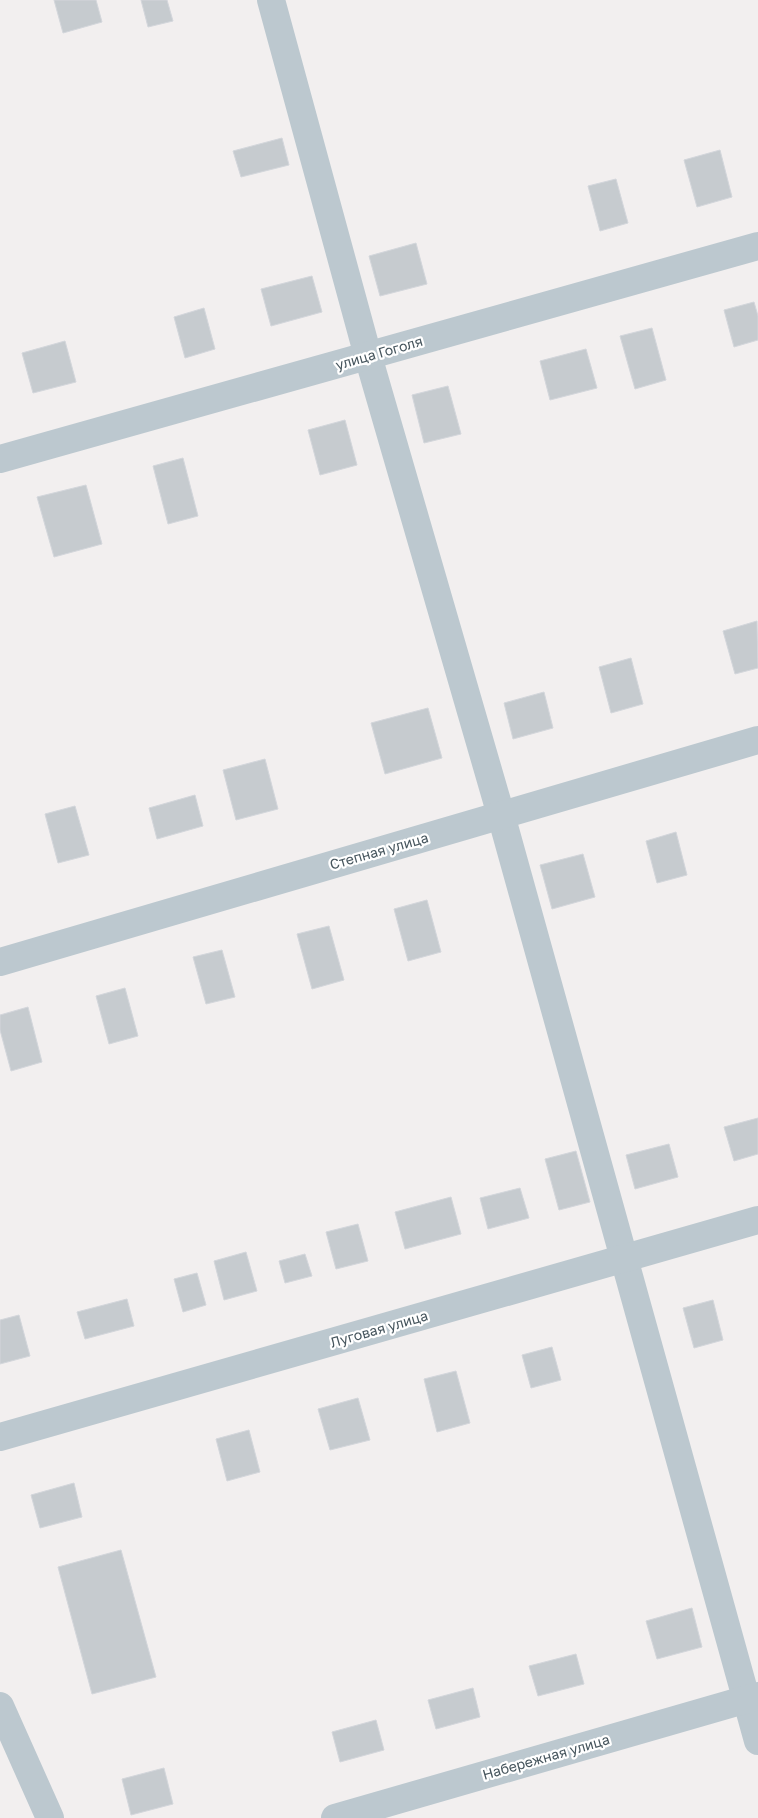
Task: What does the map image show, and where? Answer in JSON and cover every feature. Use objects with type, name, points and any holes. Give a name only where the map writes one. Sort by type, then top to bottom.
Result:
[{"type":"street","points":[[271,0],[368,356],[501,815],[625,1258],[752,1698],[758,1741]]},
{"type":"street","name":"улица Гоголя","points":[[0,459],[758,246]]},
{"type":"street","name":"Степная улица","points":[[0,962],[758,740]]},
{"type":"street","name":"Луговая улица","points":[[0,1437],[758,1220]]},
{"type":"street","name":"Набережная улица","points":[[335,1818],[752,1698]]},
{"type":"street","points":[[0,1706],[50,1818]]},
{"type":"building","points":[[54,0],[96,0],[102,22],[63,33]]},
{"type":"building","points":[[141,0],[167,0],[173,21],[148,27]]},
{"type":"building","points":[[282,138],[289,165],[241,177],[233,151]]},
{"type":"building","points":[[720,150],[732,197],[697,207],[684,160]]},
{"type":"building","points":[[616,179],[628,223],[600,231],[588,186]]},
{"type":"building","points":[[416,243],[427,284],[380,296],[369,256]]},
{"type":"building","points":[[312,276],[322,312],[271,326],[261,289]]},
{"type":"building","points":[[754,302],[758,316],[758,340],[734,347],[724,310]]},
{"type":"building","points":[[204,308],[215,349],[185,358],[174,317]]},
{"type":"building","points":[[652,328],[666,380],[635,389],[620,336]]},
{"type":"building","points":[[65,341],[76,382],[33,393],[22,353]]},
{"type":"building","points":[[586,349],[597,388],[550,400],[540,361]]},
{"type":"building","points":[[448,386],[461,434],[424,443],[412,395]]},
{"type":"building","points":[[345,420],[357,465],[320,475],[308,430]]},
{"type":"building","points":[[183,458],[198,516],[168,524],[153,466]]},
{"type":"building","points":[[86,485],[102,544],[54,557],[37,497]]},
{"type":"building","points":[[757,621],[758,668],[735,674],[723,631]]},
{"type":"building","points":[[631,658],[643,704],[611,713],[599,667]]},
{"type":"building","points":[[544,692],[553,728],[513,739],[504,703]]},
{"type":"building","points":[[428,708],[442,758],[385,774],[371,723]]},
{"type":"building","points":[[265,759],[278,809],[236,820],[223,770]]},
{"type":"building","points":[[195,795],[203,826],[157,839],[149,808]]},
{"type":"building","points":[[75,806],[89,855],[58,863],[45,814]]},
{"type":"building","points":[[676,832],[687,875],[657,883],[646,841]]},
{"type":"building","points":[[583,854],[595,897],[552,909],[540,865]]},
{"type":"building","points":[[427,900],[441,952],[408,961],[394,909]]},
{"type":"building","points":[[329,926],[344,980],[312,989],[297,934]]},
{"type":"building","points":[[222,950],[235,997],[206,1004],[193,957]]},
{"type":"building","points":[[125,988],[138,1036],[109,1044],[96,996]]},
{"type":"building","points":[[28,1007],[42,1062],[11,1071],[0,1030],[0,1015]]},
{"type":"building","points":[[758,1118],[758,1154],[734,1161],[724,1127]]},
{"type":"building","points":[[669,1144],[678,1177],[635,1189],[626,1155]]},
{"type":"building","points":[[576,1151],[590,1202],[559,1210],[545,1159]]},
{"type":"building","points":[[520,1188],[529,1218],[488,1229],[480,1198]]},
{"type":"building","points":[[451,1197],[461,1234],[405,1249],[395,1212]]},
{"type":"building","points":[[358,1224],[368,1261],[336,1269],[326,1232]]},
{"type":"building","points":[[246,1252],[257,1291],[224,1300],[214,1261]]},
{"type":"building","points":[[305,1254],[312,1276],[285,1283],[279,1261]]},
{"type":"building","points":[[197,1273],[206,1305],[183,1312],[174,1279]]},
{"type":"building","points":[[127,1299],[134,1326],[85,1339],[77,1312]]},
{"type":"building","points":[[713,1300],[723,1340],[694,1348],[683,1308]]},
{"type":"building","points":[[19,1315],[30,1356],[0,1364],[0,1320]]},
{"type":"building","points":[[552,1347],[561,1380],[531,1388],[522,1355]]},
{"type":"building","points":[[456,1371],[470,1423],[437,1432],[424,1379]]},
{"type":"building","points":[[358,1398],[370,1440],[330,1450],[318,1409]]},
{"type":"building","points":[[249,1430],[260,1472],[227,1481],[216,1439]]},
{"type":"building","points":[[74,1483],[82,1517],[40,1528],[31,1495]]},
{"type":"building","points":[[121,1550],[156,1677],[92,1694],[58,1567]]},
{"type":"building","points":[[692,1608],[702,1647],[657,1659],[646,1621]]},
{"type":"building","points":[[576,1654],[584,1684],[538,1696],[529,1666]]},
{"type":"building","points":[[473,1688],[480,1717],[436,1729],[428,1700]]},
{"type":"building","points":[[376,1720],[384,1750],[340,1762],[332,1732]]},
{"type":"building","points":[[164,1768],[173,1804],[131,1815],[122,1779]]}]
